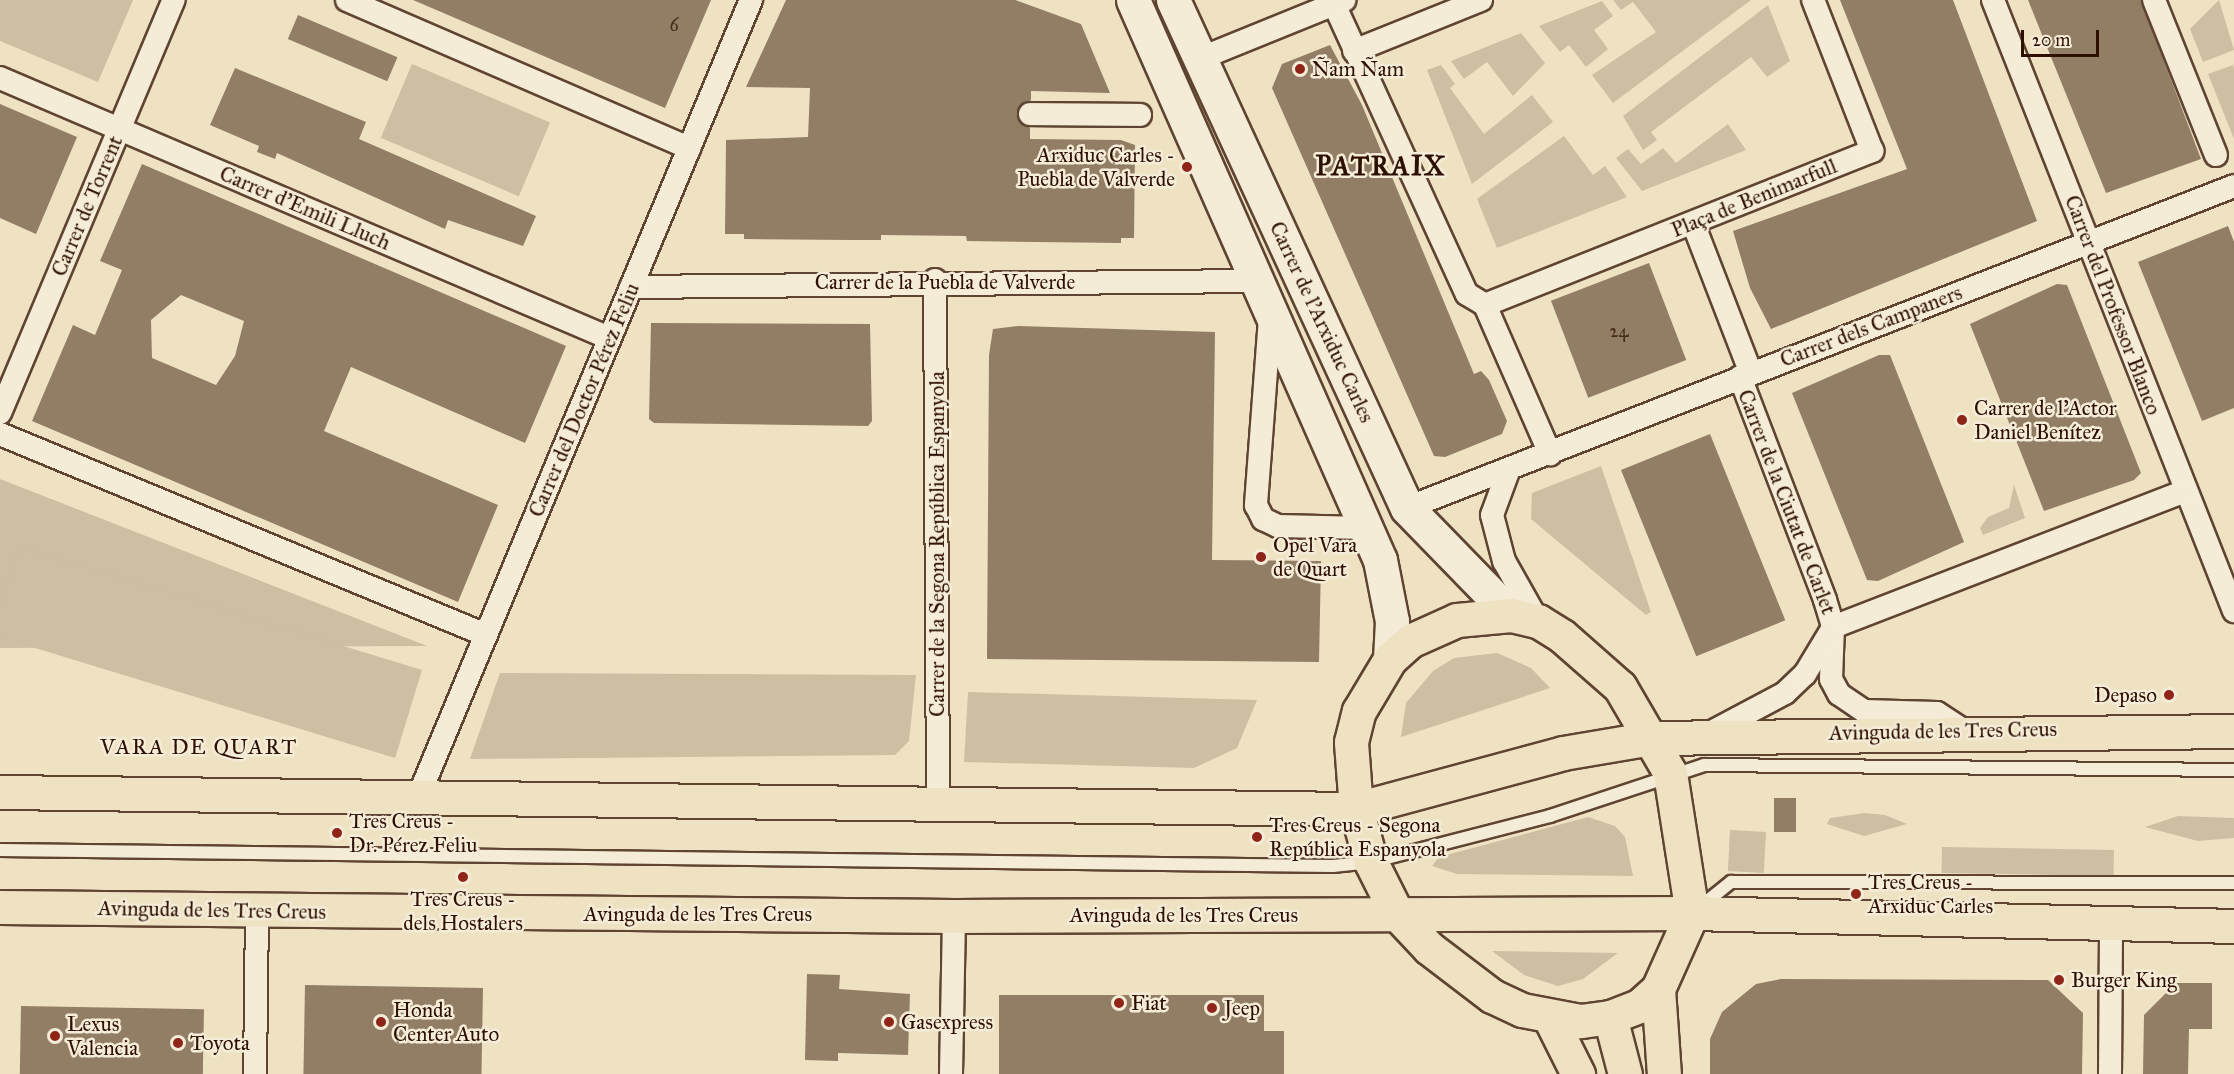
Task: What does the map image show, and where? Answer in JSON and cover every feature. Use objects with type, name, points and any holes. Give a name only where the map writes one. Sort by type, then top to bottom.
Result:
[{"type":"main road","name":"Carrer de l'Arxiduc Carles","points":[[1173,0],[1407,508],[1525,618]]},
{"type":"main road","name":"Carrer de l'Arxiduc Carles","points":[[1127,4],[1258,281],[1365,528],[1387,587],[1390,658]]},
{"type":"main road","points":[[1525,618],[1620,687],[1652,738],[1670,773],[1692,913],[1658,989],[1639,1006],[1610,1017],[1550,1018],[1492,996],[1429,948],[1397,914],[1371,862],[1356,809],[1351,742],[1359,711],[1390,658],[1410,641],[1457,620],[1525,618]]},
{"type":"main road","name":"Avinguda de les Tres Creus","points":[[0,792],[938,807],[1356,809],[1563,753],[1652,738],[1699,739],[1963,730],[2234,731]]},
{"type":"main road","name":"Avinguda de les Tres Creus","points":[[0,907],[954,916],[1692,913],[2111,926],[2234,926]]},
{"type":"main road","points":[[1658,989],[1664,1074]]},
{"type":"main road","points":[[1610,1017],[1625,1074]]},
{"type":"main road","points":[[1550,1018],[1578,1074]]},
{"type":"street","name":"Carrer de Torrent","points":[[0,413],[174,0]]},
{"type":"street","points":[[347,0],[689,148]]},
{"type":"street","name":"Carrer del Doctor Pérez Feliu","points":[[417,800],[750,0]]},
{"type":"street","points":[[1354,51],[1481,0]]},
{"type":"street","name":"Plaça de Benimarfull","points":[[1485,305],[1872,151],[1813,0]]},
{"type":"street","name":"Carrer del Professor Blanco","points":[[1993,0],[2234,611]]},
{"type":"street","points":[[2154,0],[2216,155]]},
{"type":"street","points":[[1199,59],[1329,3],[1354,51],[1467,294],[1485,305],[1550,454]]},
{"type":"street","name":"Carrer d'Emili Lluch","points":[[0,78],[609,338]]},
{"type":"street","points":[[1030,114],[1140,115]]},
{"type":"street","name":"Carrer dels Campaners","points":[[1407,508],[2234,186]]},
{"type":"street","name":"Carrer de la Ciutat de Carlet","points":[[1693,223],[1833,627]]},
{"type":"street","name":"Carrer de la Puebla de Valverde","points":[[631,287],[935,280],[1258,281]]},
{"type":"street","name":"Carrer de la Segona República Espanyola","points":[[935,280],[938,807]]},
{"type":"street","name":"Carrer de l'Arxiduc Carles","points":[[1271,311],[1256,505],[1263,519],[1278,526],[1365,528]]},
{"type":"street","points":[[0,434],[486,635]]},
{"type":"street","points":[[1509,469],[1492,515],[1504,561],[1525,618]]},
{"type":"street","points":[[1699,739],[1785,693],[1805,674],[1833,627],[2185,491]]},
{"type":"street","points":[[1833,627],[1831,679],[1850,704],[1864,711],[1937,713],[1963,730]]},
{"type":"street","points":[[255,1074],[257,910]]},
{"type":"street","points":[[951,1074],[954,916]]},
{"type":"street","points":[[2110,1074],[2111,926]]},
{"type":"lane","name":"Avinguda de les Tres Creus","points":[[0,850],[1278,866],[1371,862],[1550,816],[1670,773],[1738,764],[2234,770]]},
{"type":"lane","points":[[1692,913],[1731,882],[2234,883]]},
{"type":"shaded area","points":[[0,0],[133,0],[98,82],[0,41]]},
{"type":"shaded area","points":[[1613,0],[1751,0],[1613,103],[1592,75],[1656,32],[1633,2],[1621,10]]},
{"type":"shaded area","points":[[2219,0],[2234,50],[2203,62],[2190,29]]},
{"type":"shaded area","points":[[1602,1],[1613,16],[1594,30],[1608,49],[1586,67],[1569,45],[1560,52],[1539,26]]},
{"type":"shaded area","points":[[1768,5],[1790,61],[1767,77],[1751,57],[1651,132],[1657,140],[1643,150],[1623,116]]},
{"type":"shaded area","points":[[1521,33],[1545,63],[1513,96],[1487,62],[1464,79],[1451,61]]},
{"type":"shaded area","points":[[412,64],[550,123],[519,196],[381,138]]},
{"type":"shaded area","points":[[1441,65],[1455,84],[1450,88],[1484,134],[1532,95],[1553,122],[1472,184],[1427,70]]},
{"type":"shaded area","points":[[2233,65],[2234,69],[2234,139],[2208,74]]},
{"type":"shaded area","points":[[1728,124],[1746,150],[1642,191],[1616,158],[1628,149],[1641,164],[1663,148],[1676,163]]},
{"type":"shaded area","points":[[1564,136],[1593,175],[1605,166],[1627,197],[1497,248],[1477,199]]},
{"type":"shaded area","points":[[1601,466],[1651,612],[1646,615],[1531,519],[1532,493]]},
{"type":"shaded area","points":[[0,479],[427,646],[0,648]]},
{"type":"shaded area","points":[[2014,485],[2025,518],[1983,535],[1980,528],[1988,517],[2009,508]]},
{"type":"shaded area","points":[[18,547],[422,670],[395,758],[0,637],[0,607]]},
{"type":"shaded area","points":[[1497,653],[1531,668],[1550,688],[1401,737],[1406,703],[1433,671],[1454,658]]},
{"type":"shaded area","points":[[500,673],[916,675],[909,741],[895,755],[470,759]]},
{"type":"shaded area","points":[[968,692],[1257,700],[1237,748],[1194,768],[964,762]]},
{"type":"shaded area","points":[[1865,813],[1885,815],[1907,824],[1864,836],[1827,824],[1830,818]]},
{"type":"shaded area","points":[[2178,816],[2234,818],[2234,838],[2198,841],[2145,827]]},
{"type":"shaded area","points":[[1588,817],[1615,826],[1625,837],[1633,876],[1457,874],[1432,866],[1439,857]]},
{"type":"shaded area","points":[[1730,830],[1766,832],[1764,873],[1728,871]]},
{"type":"shaded area","points":[[1942,847],[2114,850],[2114,876],[1942,873]]},
{"type":"shaded area","points":[[1492,951],[1618,953],[1583,979],[1558,986],[1524,975]]},
{"type":"building","points":[[413,0],[711,0],[665,108]]},
{"type":"building","points":[[786,0],[1015,0],[1081,24],[1110,93],[1031,91],[1031,100],[1017,114],[1030,128],[1030,139],[1121,140],[1135,145],[1134,238],[1121,238],[1121,243],[967,241],[966,236],[881,235],[881,240],[744,239],[744,234],[725,234],[726,140],[808,137],[810,88],[746,87]]},
{"type":"building","points":[[1840,0],[1953,0],[2037,221],[1771,329],[1750,288],[1733,231],[1907,169]]},
{"type":"building","points":[[2028,0],[2141,0],[2201,159],[2106,193]]},
{"type":"building","points":[[298,15],[397,57],[387,81],[288,39]]},
{"type":"building","points":[[1330,45],[1362,105],[1474,374],[1481,371],[1489,380],[1507,421],[1502,434],[1445,457],[1434,456],[1272,88],[1282,64]]},
{"type":"building","points":[[235,68],[366,122],[359,139],[536,216],[523,246],[448,220],[445,229],[277,153],[275,159],[257,152],[259,146],[210,125]]},
{"type":"building","points":[[0,104],[77,137],[36,234],[0,218]]},
{"type":"building","points":[[142,164],[566,346],[525,443],[351,367],[324,431],[498,505],[458,602],[32,421],[73,325],[95,335],[122,270],[100,261]],"holes":[[[181,295],[244,321],[235,356],[216,385],[152,358],[151,320]]]},
{"type":"building","points":[[2228,226],[2234,242],[2234,408],[2202,421],[2138,262]]},
{"type":"building","points":[[1649,263],[1686,360],[1588,398],[1551,301]]},
{"type":"building","points":[[2057,284],[2067,285],[2141,473],[2134,480],[2044,511],[1970,324]]},
{"type":"building","points":[[651,323],[870,324],[872,421],[868,426],[654,423],[649,419]]},
{"type":"building","points":[[1018,326],[1215,332],[1212,560],[1321,561],[1319,662],[987,659],[989,355],[993,329]]},
{"type":"building","points":[[1879,355],[1890,355],[1964,542],[1878,581],[1867,580],[1792,393]]},
{"type":"building","points":[[1710,434],[1785,620],[1696,656],[1621,470]]},
{"type":"building","points":[[1774,798],[1796,798],[1796,832],[1774,832]]},
{"type":"building","points":[[807,974],[840,975],[839,989],[910,994],[908,1055],[838,1053],[838,1061],[805,1060]]},
{"type":"building","points":[[1781,979],[2048,980],[2083,1013],[2082,1074],[1710,1074],[1710,1039],[1722,1012],[1756,984]]},
{"type":"building","points":[[2176,983],[2212,983],[2212,1029],[2189,1029],[2188,1074],[2143,1074],[2144,1015]]},
{"type":"building","points":[[305,985],[483,988],[481,1074],[303,1074]]},
{"type":"building","points":[[999,995],[1264,995],[1264,1031],[1284,1031],[1284,1074],[999,1074]]},
{"type":"building","points":[[21,1006],[204,1009],[203,1074],[20,1074]]},
{"type":"place","name":"Ñam Ñam","points":[[1300,69]]},
{"type":"place","name":"Arxiduc Carles - Puebla de Valverde","points":[[1187,167]]},
{"type":"place","name":"Carrer de l'Actor Daniel Benítez","points":[[1962,420]]},
{"type":"place","name":"Opel Vara de Quart","points":[[1261,557]]},
{"type":"place","name":"Depaso","points":[[2169,695]]},
{"type":"place","name":"Tres Creus - Dr. Pérez Feliu","points":[[337,833]]},
{"type":"place","name":"Tres Creus - Segona República Espanyola","points":[[1257,837]]},
{"type":"place","name":"Tres Creus - dels Hostalers","points":[[463,877]]},
{"type":"place","name":"Tres Creus - Arxiduc Carles","points":[[1856,894]]},
{"type":"place","name":"Burger King","points":[[2059,980]]},
{"type":"place","name":"Fiat","points":[[1119,1003]]},
{"type":"place","name":"Jeep","points":[[1212,1008]]},
{"type":"place","name":"Honda Center Auto","points":[[381,1022]]},
{"type":"place","name":"Gasexpress","points":[[889,1022]]},
{"type":"place","name":"Lexus Valencia","points":[[55,1036]]},
{"type":"place","name":"Toyota","points":[[178,1043]]},
{"type":"district","name":"PATRAIX","points":[[1381,166]]},
{"type":"district","name":"VARA DE QUART","points":[[199,747]]}]
